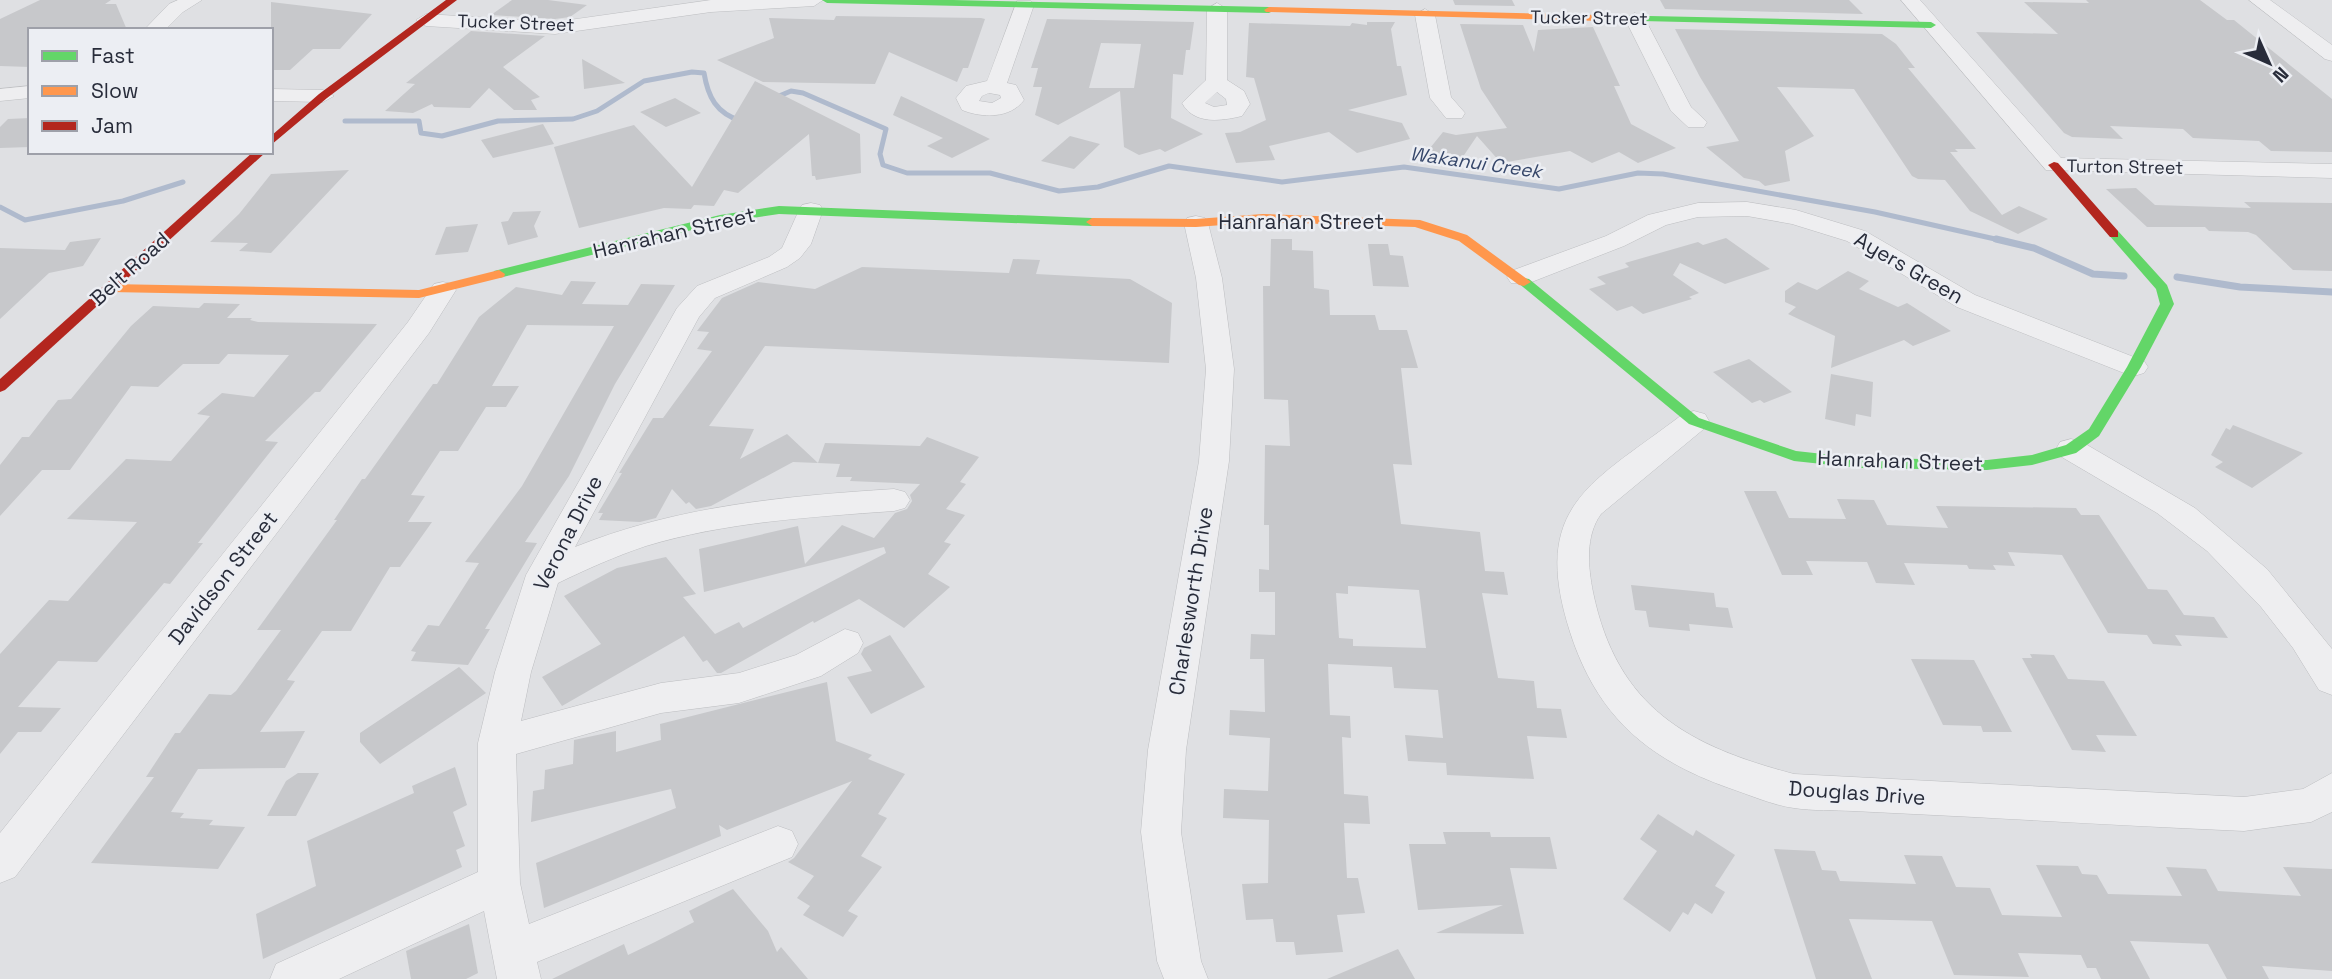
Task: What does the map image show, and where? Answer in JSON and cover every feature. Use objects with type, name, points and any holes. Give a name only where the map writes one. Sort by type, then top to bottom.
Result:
[{"type":"street","points":[[273,140],[323,96],[452,0]]},
{"type":"street","name":"Tucker Street","points":[[426,20],[555,28],[711,6],[814,0]]},
{"type":"street","name":"Tucker Street","points":[[827,0],[1931,25]]},
{"type":"street","name":"Turton Street","points":[[1910,0],[2054,166],[2332,171]]},
{"type":"street","points":[[2258,0],[2332,55]]},
{"type":"street","points":[[156,28],[176,3]]},
{"type":"street","points":[[995,87],[1024,5]]},
{"type":"street","points":[[1216,82],[1217,9]]},
{"type":"street","points":[[1425,15],[1441,98],[1454,113]]},
{"type":"street","points":[[1636,19],[1682,111],[1696,122]]},
{"type":"street","points":[[0,95],[28,92]]},
{"type":"street","points":[[273,94],[323,96]]},
{"type":"street","name":"Belt Road","points":[[0,387],[258,154]]},
{"type":"street","name":"Hanrahan Street","points":[[110,288],[398,295],[443,290],[720,219],[779,210],[1074,222],[1196,223],[1298,218],[1416,223],[1463,238],[1520,277],[1694,421],[1794,456],[1860,463],[1987,465],[2032,460],[2071,449],[2094,432],[2134,367],[2167,304],[2158,284],[2054,166]]},
{"type":"street","name":"Ayers Green","points":[[1520,277],[1615,241],[1657,220],[1698,210],[1747,209],[1796,217],[1856,236],[1886,251],[1966,301],[2134,367]]},
{"type":"street","name":"Verona Drive","points":[[515,965],[499,883],[498,743],[513,672],[543,575],[687,314],[706,292],[778,262],[791,253],[798,244],[811,211]]},
{"type":"street","name":"Charlesworth Drive","points":[[1186,979],[1179,961],[1161,832],[1167,750],[1214,461],[1220,369],[1209,278],[1196,223]]},
{"type":"street","name":"Davidson Street","points":[[0,864],[419,327],[443,290]]},
{"type":"street","name":"Douglas Drive","points":[[1694,421],[1588,508],[1573,539],[1573,584],[1590,647],[1603,675],[1622,703],[1649,728],[1685,753],[1737,777],[1794,791],[2244,814],[2311,805],[2332,790]]},
{"type":"street","points":[[2071,449],[2158,499],[2235,556],[2281,609],[2332,680]]},
{"type":"street","points":[[543,575],[602,549],[659,531],[795,507],[894,500]]},
{"type":"street","points":[[498,743],[661,698],[739,688],[808,666],[845,643]]},
{"type":"street","points":[[515,965],[778,844]]},
{"type":"street","points":[[292,979],[499,883]]},
{"type":"building","points":[[40,0],[111,0],[105,4],[116,4],[126,28],[28,28],[28,67],[0,66],[0,19]]},
{"type":"building","points":[[512,0],[548,0],[587,5],[570,17],[555,19],[491,15]]},
{"type":"building","points":[[1453,0],[1512,0],[1515,6],[1455,5]]},
{"type":"building","points":[[1660,0],[1849,0],[1863,14],[1665,9]]},
{"type":"building","points":[[2086,0],[2200,0],[2227,20],[2234,20],[2332,99],[2332,152],[2271,151],[2259,141],[2193,138],[2183,129],[2110,126],[2123,139],[2072,137],[2064,133],[1976,32],[2058,34],[2024,2],[2089,3]]},
{"type":"building","points":[[271,2],[372,14],[340,49],[313,49],[290,70],[273,70]]},
{"type":"building","points":[[836,16],[985,19],[968,68],[963,68],[957,82],[889,52],[875,84],[763,82],[717,60],[774,38],[769,18],[834,20]]},
{"type":"building","points":[[1047,19],[1194,22],[1190,50],[1186,50],[1183,75],[1173,74],[1171,118],[1203,134],[1165,152],[1160,149],[1139,155],[1124,147],[1120,91],[1058,125],[1035,115],[1042,87],[1033,87],[1038,68],[1031,68]],"holes":[[[1101,43],[1141,44],[1134,88],[1089,88]]]},
{"type":"building","points":[[1367,22],[1395,22],[1391,29],[1397,66],[1401,66],[1407,95],[1348,110],[1402,123],[1410,139],[1357,153],[1329,132],[1269,146],[1275,160],[1236,163],[1225,133],[1240,132],[1266,120],[1254,78],[1246,77],[1249,23],[1350,26],[1352,23],[1367,25]]},
{"type":"building","points":[[1460,24],[1523,25],[1534,52],[1538,30],[1593,27],[1620,86],[1614,86],[1631,124],[1676,148],[1638,163],[1619,152],[1592,163],[1570,151],[1501,163],[1477,136],[1460,161],[1426,153],[1443,132],[1456,135],[1507,128],[1481,89]]},
{"type":"building","points":[[1675,29],[1882,34],[1896,44],[1915,68],[1908,68],[1976,149],[1955,149],[1958,152],[1950,152],[2002,215],[2019,206],[2048,219],[2018,234],[1970,211],[1945,180],[1918,179],[1912,176],[1854,89],[1777,87],[1814,136],[1785,151],[1790,181],[1765,186],[1759,181],[1744,178],[1706,147],[1739,141],[1700,77]]},
{"type":"building","points":[[471,31],[545,36],[503,67],[540,97],[531,100],[537,110],[514,110],[489,88],[470,108],[434,107],[432,104],[413,113],[385,111],[415,84],[406,83]]},
{"type":"building","points":[[582,59],[625,83],[584,89]]},
{"type":"building","points":[[755,81],[860,134],[861,173],[816,180],[815,176],[812,176],[809,134],[738,193],[724,190],[714,206],[664,208],[579,228],[554,147],[634,125],[692,187]]},
{"type":"building","points":[[901,96],[990,139],[952,158],[927,146],[943,138],[893,115]]},
{"type":"building","points":[[675,98],[701,113],[666,127],[640,112]]},
{"type":"building","points":[[28,118],[28,147],[0,148],[0,127],[8,119]]},
{"type":"building","points":[[543,124],[554,144],[493,158],[481,140]]},
{"type":"building","points":[[1070,136],[1100,144],[1074,169],[1041,161]]},
{"type":"building","points":[[349,170],[271,253],[239,251],[248,243],[210,242],[239,214],[271,174]]},
{"type":"building","points":[[2136,188],[2155,205],[2251,208],[2244,202],[2332,203],[2332,271],[2293,270],[2256,235],[2248,232],[2209,231],[2205,227],[2147,227],[2106,189]]},
{"type":"building","points":[[541,211],[534,226],[538,237],[508,245],[501,222],[508,221],[513,212]]},
{"type":"building","points":[[478,224],[468,252],[435,255],[446,227]]},
{"type":"building","points":[[101,238],[83,266],[49,273],[0,319],[0,248],[65,250],[70,242]]},
{"type":"building","points":[[1726,238],[1770,269],[1725,284],[1680,263],[1673,275],[1699,293],[1689,297],[1692,299],[1643,314],[1632,306],[1617,311],[1589,289],[1606,284],[1597,277],[1629,267],[1625,263],[1698,242],[1703,245]]},
{"type":"building","points":[[1271,239],[1292,239],[1292,250],[1313,251],[1314,288],[1329,290],[1330,315],[1375,315],[1379,330],[1407,330],[1418,368],[1401,368],[1412,465],[1393,464],[1401,524],[1480,532],[1485,571],[1504,572],[1508,595],[1482,593],[1498,678],[1534,681],[1537,708],[1561,709],[1567,738],[1527,736],[1534,779],[1447,775],[1446,763],[1408,761],[1405,735],[1443,738],[1438,690],[1394,688],[1392,667],[1328,664],[1330,715],[1350,716],[1351,738],[1342,737],[1344,794],[1368,796],[1370,824],[1344,823],[1347,878],[1358,878],[1365,913],[1337,915],[1343,952],[1296,955],[1294,942],[1276,942],[1273,919],[1246,920],[1242,884],[1268,883],[1269,820],[1223,818],[1224,789],[1268,791],[1270,738],[1229,735],[1230,710],[1265,712],[1264,659],[1250,659],[1251,634],[1275,635],[1275,592],[1259,592],[1259,569],[1269,570],[1269,525],[1264,525],[1265,445],[1290,446],[1288,400],[1264,399],[1263,286],[1270,286]],"holes":[[[1348,586],[1419,590],[1426,648],[1353,646],[1353,639],[1339,638],[1336,593],[1348,594]]]},
{"type":"building","points":[[1368,244],[1388,244],[1390,255],[1403,256],[1409,287],[1373,286]]},
{"type":"building","points":[[1013,259],[1040,260],[1036,274],[1130,279],[1172,303],[1169,363],[765,346],[709,426],[754,429],[740,459],[787,434],[818,463],[793,462],[711,506],[696,509],[689,502],[686,504],[672,489],[656,518],[640,522],[599,520],[603,513],[598,513],[622,473],[619,473],[653,418],[663,418],[712,351],[697,349],[709,332],[697,331],[722,298],[758,282],[815,289],[862,267],[1009,273]]},
{"type":"building","points":[[1848,271],[1869,281],[1859,289],[1898,307],[1907,303],[1951,331],[1913,346],[1904,340],[1831,368],[1835,336],[1788,314],[1796,307],[1785,302],[1785,291],[1798,282],[1817,290]]},
{"type":"building","points":[[571,281],[596,282],[582,304],[628,305],[641,284],[675,285],[615,384],[569,476],[525,542],[537,543],[485,629],[490,629],[468,665],[411,661],[416,652],[411,651],[428,625],[439,626],[479,563],[465,562],[522,486],[614,326],[527,325],[492,386],[519,386],[506,407],[486,407],[458,451],[440,451],[411,495],[425,496],[408,522],[432,522],[400,567],[390,567],[351,631],[322,631],[287,680],[295,681],[260,732],[305,731],[285,768],[198,769],[171,812],[184,813],[180,818],[213,820],[209,825],[245,827],[218,869],[91,863],[154,777],[146,777],[175,733],[180,733],[209,694],[231,695],[236,691],[281,630],[257,630],[337,520],[334,520],[362,479],[365,479],[433,384],[437,384],[479,317],[516,287],[562,295]]},
{"type":"building","points":[[204,303],[240,304],[227,318],[252,318],[250,320],[258,322],[377,324],[320,392],[315,392],[265,441],[278,442],[198,543],[203,543],[170,584],[164,583],[97,662],[58,661],[18,707],[61,708],[41,732],[18,732],[0,754],[0,654],[49,600],[68,601],[137,522],[67,519],[126,459],[171,461],[210,416],[197,414],[222,393],[254,397],[289,355],[228,354],[219,364],[183,364],[158,387],[131,386],[70,470],[42,470],[0,516],[0,465],[22,437],[29,437],[58,400],[71,399],[131,326],[153,306],[199,308]]},
{"type":"building","points":[[1749,359],[1792,392],[1764,403],[1760,400],[1752,403],[1713,372]]},
{"type":"building","points":[[1831,374],[1873,382],[1871,417],[1856,414],[1855,426],[1825,419]]},
{"type":"building","points":[[2233,425],[2303,453],[2252,488],[2215,467],[2223,462],[2211,455],[2226,428],[2230,430]]},
{"type":"building","points":[[927,437],[979,457],[960,482],[966,484],[946,509],[965,515],[944,542],[951,544],[928,574],[950,587],[904,628],[859,599],[814,623],[813,621],[721,673],[717,673],[707,660],[703,662],[684,636],[562,706],[542,677],[601,644],[564,596],[617,568],[666,557],[696,594],[683,597],[715,634],[739,622],[743,628],[886,553],[884,547],[704,592],[699,549],[798,526],[805,564],[842,525],[874,538],[895,513],[907,509],[912,501],[910,495],[920,484],[850,481],[852,477],[836,477],[840,464],[818,463],[825,443],[920,446]]},
{"type":"building","points":[[1744,491],[1776,491],[1789,518],[1846,519],[1837,499],[1874,500],[1887,525],[1948,528],[1936,506],[2076,508],[2081,515],[2099,515],[2148,589],[2167,590],[2184,615],[2214,617],[2228,638],[2175,635],[2182,646],[2153,644],[2147,635],[2108,633],[2062,555],[2008,552],[2015,566],[1993,565],[1996,570],[1969,569],[1967,565],[1904,563],[1915,585],[1876,583],[1867,562],[1806,561],[1813,575],[1782,575]]},
{"type":"building","points":[[1631,585],[1714,593],[1716,607],[1728,608],[1733,628],[1689,624],[1690,631],[1649,627],[1646,611],[1635,610]]},
{"type":"building","points":[[890,635],[925,687],[871,714],[847,677],[872,671],[861,654],[864,648]]},
{"type":"building","points":[[2030,654],[2054,655],[2068,679],[2104,681],[2137,736],[2096,735],[2106,752],[2072,750],[2022,658],[2032,658]]},
{"type":"building","points":[[1911,659],[1974,660],[2012,732],[1983,732],[1981,726],[1943,725]]},
{"type":"building","points":[[459,667],[486,693],[380,764],[360,742],[360,733]]},
{"type":"building","points":[[827,682],[836,741],[872,755],[868,759],[905,774],[878,814],[887,818],[861,856],[882,867],[848,911],[858,916],[843,937],[803,915],[810,906],[797,898],[814,876],[788,862],[794,858],[852,781],[727,830],[719,825],[721,836],[544,908],[536,863],[676,808],[671,789],[531,822],[533,791],[544,789],[545,770],[573,764],[574,740],[616,731],[616,752],[661,740],[660,724]]},
{"type":"building","points":[[455,767],[467,805],[453,812],[465,846],[456,850],[462,867],[263,959],[256,914],[316,886],[307,841],[414,793],[412,786]]},
{"type":"building","points":[[298,773],[319,773],[296,816],[267,816],[286,781]]},
{"type":"building","points":[[1658,814],[1693,836],[1696,830],[1735,855],[1715,886],[1725,892],[1712,914],[1695,903],[1688,915],[1683,912],[1670,932],[1623,899],[1657,851],[1640,839]]},
{"type":"building","points":[[1443,832],[1490,832],[1491,837],[1550,837],[1557,869],[1510,868],[1524,934],[1436,933],[1503,905],[1418,910],[1409,844],[1446,844]]},
{"type":"building","points":[[1774,849],[1815,851],[1822,870],[1836,871],[1840,881],[1916,884],[1904,855],[1942,856],[1956,887],[1990,888],[2002,915],[2062,917],[2036,865],[2078,866],[2082,874],[2097,875],[2108,894],[2182,896],[2166,867],[2206,869],[2218,891],[2301,896],[2283,867],[2332,869],[2332,971],[2262,966],[2269,979],[2227,979],[2208,944],[2130,941],[2150,979],[2101,979],[2096,968],[2087,968],[2081,955],[2018,953],[2029,977],[1954,975],[1932,921],[1849,919],[1872,979],[1816,979]]},
{"type":"building","points":[[733,889],[768,931],[777,952],[781,947],[808,979],[552,979],[624,944],[628,955],[655,942],[694,922],[689,911]]},
{"type":"building","points":[[469,924],[478,973],[466,979],[411,979],[406,951]]},
{"type":"building","points":[[1398,949],[1415,979],[1327,979]]},
{"type":"waterway","name":"Wakanui Creek","points":[[345,121],[419,121],[421,133],[442,136],[498,121],[573,119],[597,111],[644,81],[692,72],[704,73],[708,90],[719,109],[741,121]]},
{"type":"waterway","name":"Wakanui Creek","points":[[772,99],[791,91],[803,93],[886,129],[880,154],[883,165],[907,173],[990,173],[1059,191],[1098,187],[1169,166],[1282,182],[1404,167],[1559,189],[1638,173],[1663,174],[1875,212],[2004,241]]},
{"type":"waterway","name":"Wakanui Creek","points":[[0,207],[25,220],[123,201],[183,182]]},
{"type":"waterway","name":"Wakanui Creek","points":[[1996,239],[2034,248],[2093,274],[2124,276]]},
{"type":"waterway","name":"Wakanui Creek","points":[[2177,277],[2240,287],[2332,292]]},
{"type":"traffic: fast","points":[[827,0],[1269,10]]},
{"type":"traffic: fast","points":[[1602,18],[1931,25]]},
{"type":"traffic: fast","points":[[499,274],[720,219],[779,210],[1092,222]]},
{"type":"traffic: fast","points":[[1524,282],[1694,421],[1794,456],[1860,463],[1987,465],[2032,460],[2071,449],[2094,432],[2134,367],[2167,304],[2162,288],[2114,234]]},
{"type":"traffic: slow","points":[[1269,10],[1602,18]]},
{"type":"traffic: slow","points":[[1092,222],[1196,223],[1263,218],[1416,223],[1463,238],[1524,282]]},
{"type":"traffic: slow","points":[[110,288],[419,294],[499,274]]},
{"type":"traffic: jam","points":[[273,140],[323,96],[452,0]]},
{"type":"traffic: jam","points":[[0,387],[258,154]]},
{"type":"traffic: jam","points":[[2054,165],[2114,234]]}]
